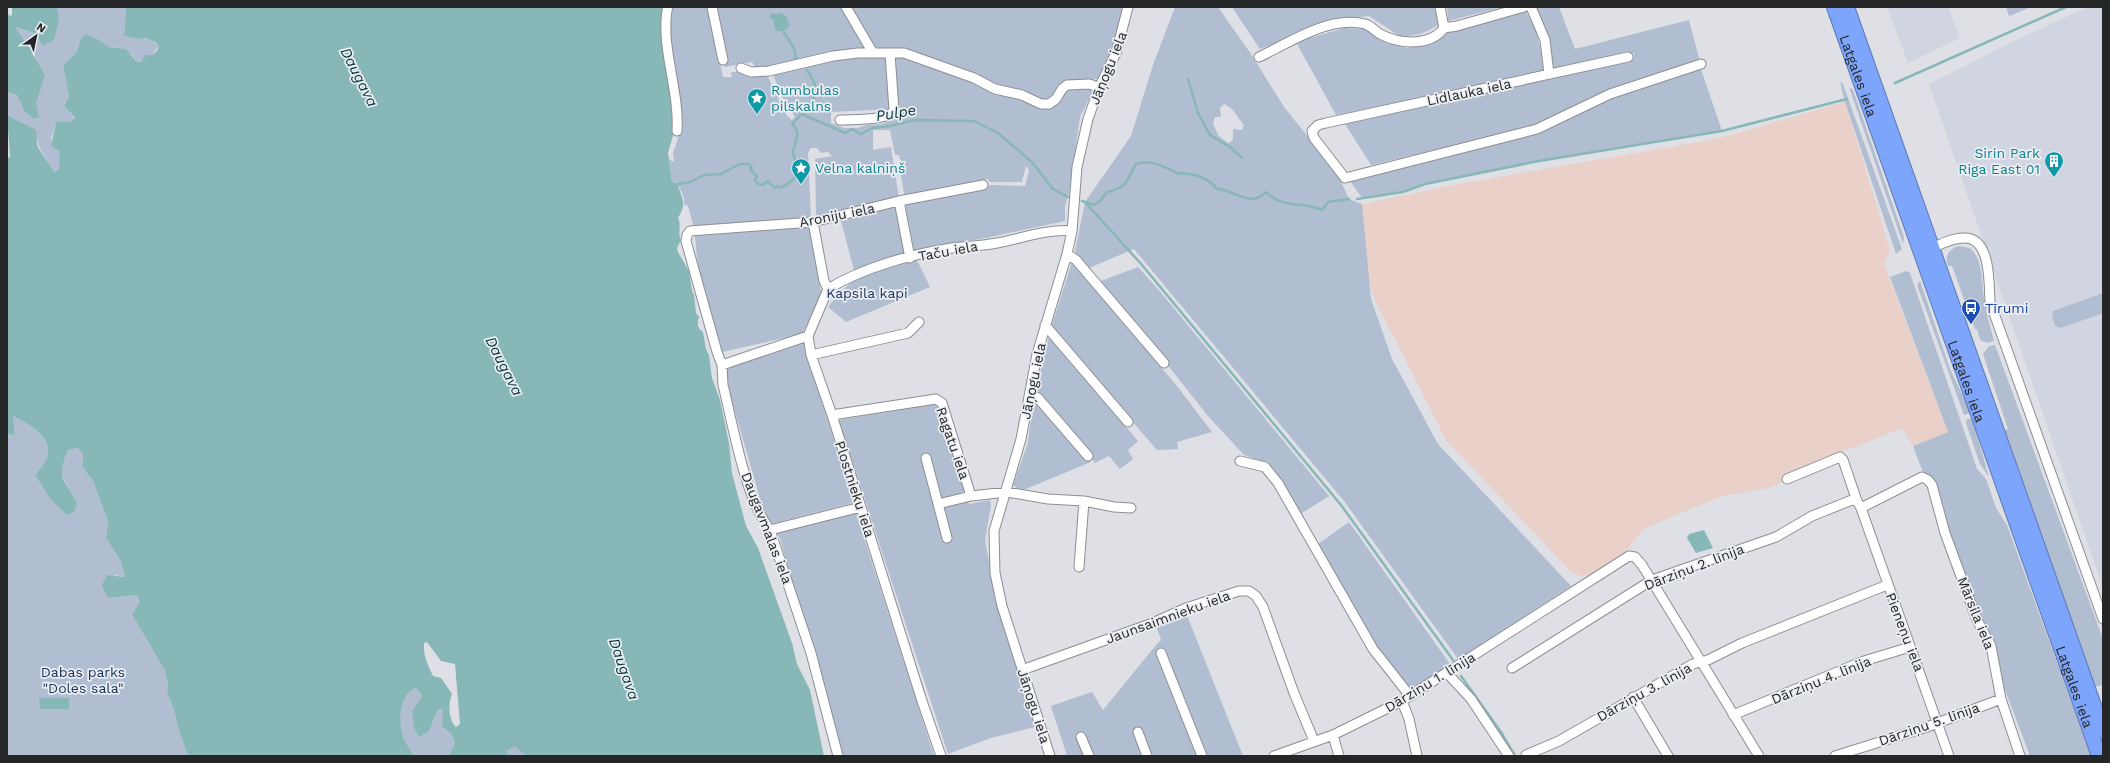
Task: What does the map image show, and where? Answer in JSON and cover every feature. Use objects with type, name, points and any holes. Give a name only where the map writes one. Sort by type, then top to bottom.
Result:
[{"type":"highway","name":"Latgales iela","points":[[1834,7],[1926,250],[2103,731]]},
{"type":"highway","name":"Latgales iela","points":[[1847,7],[1926,250],[2099,756]]},
{"type":"street","points":[[668,7],[666,24],[668,61],[675,98],[677,131]]},
{"type":"street","points":[[712,7],[723,60]]},
{"type":"street","points":[[846,7],[873,53]]},
{"type":"street","name":"Jāņogu iela","points":[[1050,756],[1002,606],[995,573],[994,531],[1007,492],[1030,395],[1037,354],[1067,254],[1072,231],[1078,161],[1088,119],[1099,88],[1116,53],[1128,7]]},
{"type":"street","points":[[1440,7],[1444,28]]},
{"type":"street","points":[[1259,57],[1322,28],[1340,23],[1365,24],[1379,33],[1395,40],[1410,43],[1433,37],[1440,33],[1444,28],[1457,26],[1524,7]]},
{"type":"street","points":[[1531,7],[1545,40],[1549,74]]},
{"type":"street","points":[[741,68],[751,72],[769,71],[833,56],[873,53],[904,53],[916,56],[937,66],[974,78],[995,89],[1022,95],[1040,104],[1049,104],[1056,99],[1062,89],[1067,85],[1090,84],[1099,88]]},
{"type":"street","points":[[840,120],[884,117],[893,113],[890,54]]},
{"type":"street","name":"Lidlauka iela","points":[[1628,57],[1326,123],[1318,125],[1312,131],[1314,138],[1345,178],[1537,129],[1610,94],[1701,64]]},
{"type":"street","name":"Aroniju iela","points":[[690,231],[813,222],[899,202],[983,185]]},
{"type":"street","points":[[899,202],[910,258]]},
{"type":"street","points":[[722,365],[808,336],[828,289],[824,281],[813,222]]},
{"type":"street","name":"Daugavmalas iela","points":[[690,231],[686,235],[686,241],[722,365],[723,384],[749,484],[763,522],[770,530],[811,653],[838,756]]},
{"type":"street","name":"Taču iela","points":[[828,289],[864,270],[951,248],[993,244],[1058,231],[1072,231]]},
{"type":"street","points":[[1926,250],[1966,237],[1976,241],[1981,248],[1989,268],[1990,302],[2103,619]]},
{"type":"street","points":[[1067,254],[1076,260],[1164,364]]},
{"type":"street","points":[[812,356],[908,334],[919,322]]},
{"type":"street","points":[[1045,325],[1128,422]]},
{"type":"street","name":"Plostnieku iela","points":[[808,336],[812,356],[832,414],[923,705],[941,756]]},
{"type":"street","points":[[1030,395],[1038,398],[1088,456]]},
{"type":"street","name":"Ragatu iela","points":[[832,414],[936,399],[942,406],[971,496]]},
{"type":"street","points":[[1787,479],[1840,457],[1843,460],[1859,505]]},
{"type":"street","points":[[926,458],[947,538]]},
{"type":"street","points":[[1240,461],[1265,467],[1278,483],[1373,649],[1406,699],[1417,756]]},
{"type":"street","name":"Dārziņu 2. līnija","points":[[1512,668],[1652,580],[1776,537],[1812,516],[1847,501],[1859,505],[1922,477]]},
{"type":"street","name":"Mārsila iela","points":[[1922,477],[1928,480],[1932,485],[1947,540],[1977,620],[1991,646],[2001,699],[2020,756]]},
{"type":"street","name":"Ragatu iela","points":[[938,504],[971,496],[1007,492],[1048,499],[1084,501],[1114,507],[1131,508]]},
{"type":"street","points":[[1079,567],[1084,501]]},
{"type":"street","name":"Pieneņu iela","points":[[1859,505],[1949,756]]},
{"type":"street","points":[[770,530],[861,507]]},
{"type":"street","name":"Dārziņu 1. līnija","points":[[1274,756],[1288,753],[1314,741],[1333,735],[1406,699],[1629,556],[1635,557],[1652,580],[1759,756]]},
{"type":"street","name":"Dārziņu 3. līnija","points":[[1526,755],[1559,741],[1633,697],[1693,664],[1887,585]]},
{"type":"street","name":"Jaunsaimnieku iela","points":[[1022,670],[1150,624],[1186,608],[1239,590],[1249,591],[1256,596],[1263,607],[1294,693],[1314,741]]},
{"type":"street","name":"Dārziņu 4. līnija","points":[[1733,715],[1864,661],[1910,647]]},
{"type":"street","points":[[1161,652],[1202,756]]},
{"type":"street","points":[[1447,673],[1471,699],[1508,756]]},
{"type":"street","points":[[1633,697],[1668,756]]},
{"type":"street","name":"Dārziņu 5. līnija","points":[[1835,756],[1938,723],[2001,699]]},
{"type":"street","points":[[1138,732],[1147,756]]},
{"type":"street","points":[[1333,735],[1339,756]]},
{"type":"street","points":[[1081,737],[1089,756]]},
{"type":"shaded area","points":[[1887,7],[1948,7],[1960,38],[1908,63]]},
{"type":"shaded area","points":[[2088,7],[2103,7],[2103,588],[1929,84],[2012,42]]},
{"type":"shaded area","points":[[1845,102],[1890,250],[1884,264],[1948,432],[1913,446],[1902,428],[1840,453],[1769,488],[1723,496],[1644,529],[1625,552],[1591,577],[1573,574],[1446,440],[1373,296],[1362,247],[1362,204],[1464,183],[1716,139]]},
{"type":"green space","points":[[57,7],[126,7],[124,36],[147,39],[159,46],[152,55],[137,62],[132,55],[125,50],[109,47],[99,40],[81,39],[76,53],[63,65],[69,96],[64,106],[75,119],[71,122],[56,123],[51,139],[55,149],[60,152],[61,161],[58,170],[55,172],[44,157],[37,140],[19,121],[7,115],[7,92],[17,95],[24,111],[34,119],[38,117],[35,104],[45,75],[32,52],[14,27],[37,34],[42,46],[58,19]]},
{"type":"green space","points":[[675,7],[708,7],[723,77],[732,77],[731,72],[745,72],[746,76],[767,75],[787,116],[792,120],[795,117],[780,93],[773,74],[836,59],[883,57],[889,64],[893,109],[831,112],[831,123],[844,128],[858,128],[866,125],[882,124],[901,115],[892,58],[903,56],[915,59],[936,69],[1020,97],[1042,107],[1070,87],[1091,88],[1092,93],[1080,117],[1069,193],[1065,206],[1065,221],[986,238],[914,250],[905,203],[991,185],[1025,186],[1029,170],[1026,166],[1022,182],[990,182],[988,179],[905,198],[899,166],[901,162],[899,155],[895,155],[890,130],[873,130],[873,150],[891,147],[899,199],[820,217],[816,215],[815,159],[832,156],[828,152],[821,153],[817,148],[811,148],[808,153],[811,219],[694,228],[688,206],[684,204],[684,198],[678,184],[672,182],[669,159],[674,162],[673,153],[683,123],[669,46],[670,11]]},
{"type":"green space","points":[[716,7],[843,7],[867,50],[831,52],[766,67],[755,67],[752,62],[725,67]]},
{"type":"green space","points":[[850,7],[1123,7],[1116,39],[1099,78],[1089,81],[1068,80],[1051,98],[1043,101],[1024,90],[993,85],[976,76],[875,50]]},
{"type":"green space","points":[[1175,7],[1218,7],[1251,54],[1284,107],[1337,173],[1349,199],[1362,204],[1371,299],[1392,359],[1438,444],[1571,586],[1458,659],[1344,501],[1134,249],[1089,268],[1075,252],[1085,202],[1131,136],[1153,65]],"holes":[[[1224,104],[1233,110],[1244,125],[1242,130],[1233,129],[1233,140],[1228,143],[1218,135],[1213,123],[1215,117],[1221,117],[1220,108]]]},
{"type":"green space","points":[[1232,7],[1437,7],[1439,25],[1421,34],[1401,37],[1369,16],[1333,20],[1260,49]]},
{"type":"green space","points":[[1447,7],[1503,7],[1448,21]]},
{"type":"green space","points":[[1536,7],[1559,7],[1575,49],[1689,20],[1700,62],[1614,89],[1530,127],[1371,165],[1345,124],[1634,59],[1634,53],[1554,69],[1548,38]]},
{"type":"green space","points":[[2006,7],[2031,7],[2009,16]]},
{"type":"green space","points":[[1526,12],[1536,30],[1546,72],[1336,115],[1296,42],[1344,28],[1366,29],[1382,40],[1407,48],[1439,39],[1453,29]]},
{"type":"green space","points":[[1701,69],[1722,131],[1539,161],[1425,184],[1403,192],[1363,199],[1350,179],[1461,153],[1546,128],[1593,105]]},
{"type":"green space","points":[[1840,82],[1843,84],[1902,249],[1896,254],[1845,102]]},
{"type":"green space","points":[[1849,87],[1853,90],[1904,237],[1903,244]]},
{"type":"green space","points":[[897,206],[907,253],[854,270],[841,221]]},
{"type":"green space","points":[[809,227],[822,297],[802,334],[718,353],[700,290],[695,236]]},
{"type":"green space","points":[[1958,246],[1970,248],[1978,259],[1986,309],[1994,341],[1987,343],[1980,340],[1952,266],[1948,266],[1948,254],[1952,249]]},
{"type":"green space","name":"Kapsila kapi","points":[[917,260],[930,287],[846,322],[828,307],[841,291],[858,277]]},
{"type":"green space","points":[[1072,262],[1177,386],[1212,432],[1177,442],[1178,449],[1157,450],[1051,328]]},
{"type":"green space","points":[[1138,267],[1158,289],[1329,496],[1299,515],[1268,464],[1244,455],[1208,416],[1101,281]]},
{"type":"green space","points":[[1906,271],[1910,273],[1977,469],[1986,479],[1996,508],[2007,525],[2091,756],[2030,756],[1913,446],[1948,432],[1890,277]]},
{"type":"green space","points":[[1920,281],[1950,369],[1971,413],[1964,415],[1917,285]]},
{"type":"green space","points":[[2103,293],[2103,313],[2061,328],[2055,326],[2052,317],[2053,311]]},
{"type":"green space","points":[[1049,336],[1138,441],[1128,450],[1133,459],[1120,469],[1109,456],[1095,463],[1036,390]]},
{"type":"green space","points":[[804,343],[853,503],[771,524],[763,509],[723,370]]},
{"type":"green space","points":[[1995,345],[2103,639],[2103,688],[2102,685],[2095,687],[2004,430],[2008,429],[1983,354],[1989,346]]},
{"type":"green space","points":[[1037,399],[1091,462],[1021,491],[1013,485],[1028,443],[1030,425]]},
{"type":"green space","points":[[934,404],[942,406],[969,504],[990,500],[991,505],[985,540],[998,608],[1035,727],[991,738],[948,754],[839,420]]},
{"type":"green space","name":"Dabas parks \"Doles sala\"","points":[[13,416],[33,427],[44,438],[48,452],[45,462],[35,475],[50,499],[67,515],[72,494],[63,477],[63,464],[68,450],[78,448],[83,454],[83,468],[93,481],[108,521],[106,538],[121,562],[125,577],[115,575],[108,598],[137,595],[141,602],[134,611],[140,627],[164,669],[168,682],[167,693],[174,710],[178,728],[188,756],[7,756],[7,434],[15,435]]},
{"type":"green space","points":[[1972,418],[1989,477],[1980,464],[1966,423],[1967,419]]},
{"type":"green space","points":[[856,513],[934,756],[841,756],[780,539],[776,532]]},
{"type":"green space","points":[[1349,522],[1450,664],[1412,691],[1377,647],[1318,544]]},
{"type":"green space","points":[[1186,613],[1243,756],[1067,756],[1051,706],[1092,692],[1103,710],[1161,639],[1156,626]]},
{"type":"green space","points":[[416,688],[422,696],[412,711],[414,729],[419,737],[439,709],[444,709],[442,726],[451,734],[455,742],[449,756],[413,756],[405,741],[401,726],[401,710],[406,696],[410,691]]},
{"type":"green space","points":[[515,747],[526,756],[509,756],[506,751]]},
{"type":"water","points":[[12,7],[57,7],[59,19],[54,40],[42,46],[37,34],[15,27],[45,75],[36,103],[39,117],[34,119],[24,111],[17,95],[7,92],[7,9],[9,16],[12,15]]},
{"type":"water","name":"Daugava","points":[[126,7],[663,7],[662,34],[673,98],[671,110],[675,121],[675,129],[668,153],[672,182],[678,184],[683,201],[683,208],[678,218],[680,223],[679,235],[681,240],[677,248],[689,271],[696,313],[699,317],[698,325],[703,332],[706,349],[709,355],[712,378],[720,400],[729,443],[732,473],[746,526],[758,548],[792,643],[797,664],[810,690],[824,756],[526,756],[515,747],[506,751],[509,756],[449,756],[455,742],[451,734],[442,726],[443,709],[439,709],[435,715],[429,731],[419,737],[414,729],[412,711],[422,696],[416,688],[410,691],[406,696],[401,710],[402,733],[413,756],[188,756],[178,728],[174,710],[167,693],[168,682],[164,669],[132,614],[140,602],[137,595],[108,598],[102,585],[107,575],[125,577],[121,562],[106,538],[108,521],[93,481],[83,468],[83,454],[78,448],[68,450],[64,460],[62,473],[63,478],[77,503],[74,512],[67,515],[50,499],[35,475],[45,462],[48,452],[44,438],[33,427],[13,416],[15,435],[7,434],[7,158],[10,157],[7,115],[36,130],[38,147],[55,172],[59,169],[60,152],[51,146],[56,122],[71,122],[75,118],[64,106],[69,96],[63,65],[76,53],[81,39],[86,34],[109,47],[126,49],[137,62],[141,61],[146,55],[152,55],[157,51],[159,46],[155,42],[145,38],[139,39],[124,36]],"holes":[[[427,642],[441,661],[455,664],[460,724],[456,727],[450,716],[450,702],[452,694],[441,678],[433,676],[425,656],[424,643]]]},
{"type":"water","points":[[781,13],[786,16],[790,26],[783,31],[776,31],[773,19],[769,18],[771,14]]},
{"type":"water","points":[[1704,530],[1713,548],[1696,553],[1687,538],[1689,534]]},
{"type":"water","points":[[39,698],[69,698],[69,709],[40,709]]},
{"type":"waterway","points":[[1895,83],[2066,7]]},
{"type":"waterway","points":[[783,31],[794,48],[796,59]]},
{"type":"waterway","points":[[802,114],[816,93],[815,84],[807,70]]},
{"type":"waterway","points":[[1188,79],[1198,113],[1210,135],[1230,147],[1242,158]]},
{"type":"waterway","points":[[1357,199],[1403,192],[1425,184],[1539,161],[1722,131],[1847,99]]},
{"type":"waterway","name":"Pulpe","points":[[678,184],[690,182],[704,175],[721,174],[740,164],[749,164],[752,168],[750,169],[757,176],[755,180],[758,184],[763,185],[768,181],[775,188],[777,186],[781,188],[788,184],[796,176],[798,171],[793,153],[797,139],[797,131],[792,124],[802,114],[845,133],[852,129],[861,134],[872,128],[890,126],[915,120],[974,121],[998,133],[1032,162],[1053,189],[1068,197]]},
{"type":"waterway","points":[[1085,202],[1094,205],[1100,201],[1107,192],[1123,185],[1136,164],[1147,162],[1157,164],[1177,173],[1197,176],[1205,179],[1217,189],[1248,199],[1260,197],[1266,192],[1273,198],[1286,203],[1314,207],[1322,210],[1328,202],[1349,199]]},
{"type":"waterway","points":[[1082,201],[1085,202],[1142,265],[1341,505],[1453,660]]},
{"type":"waterway","points":[[1461,676],[1501,732],[1515,756]]},
{"type":"place","name":"Rumbulas pilskalns","points":[[757,115]]},
{"type":"place","name":"Sirin Park Riga East 01","points":[[2054,178]]},
{"type":"place","name":"Velna kalniņš","points":[[801,185]]},
{"type":"place","name":"Tīrumi","points":[[1971,325]]}]
